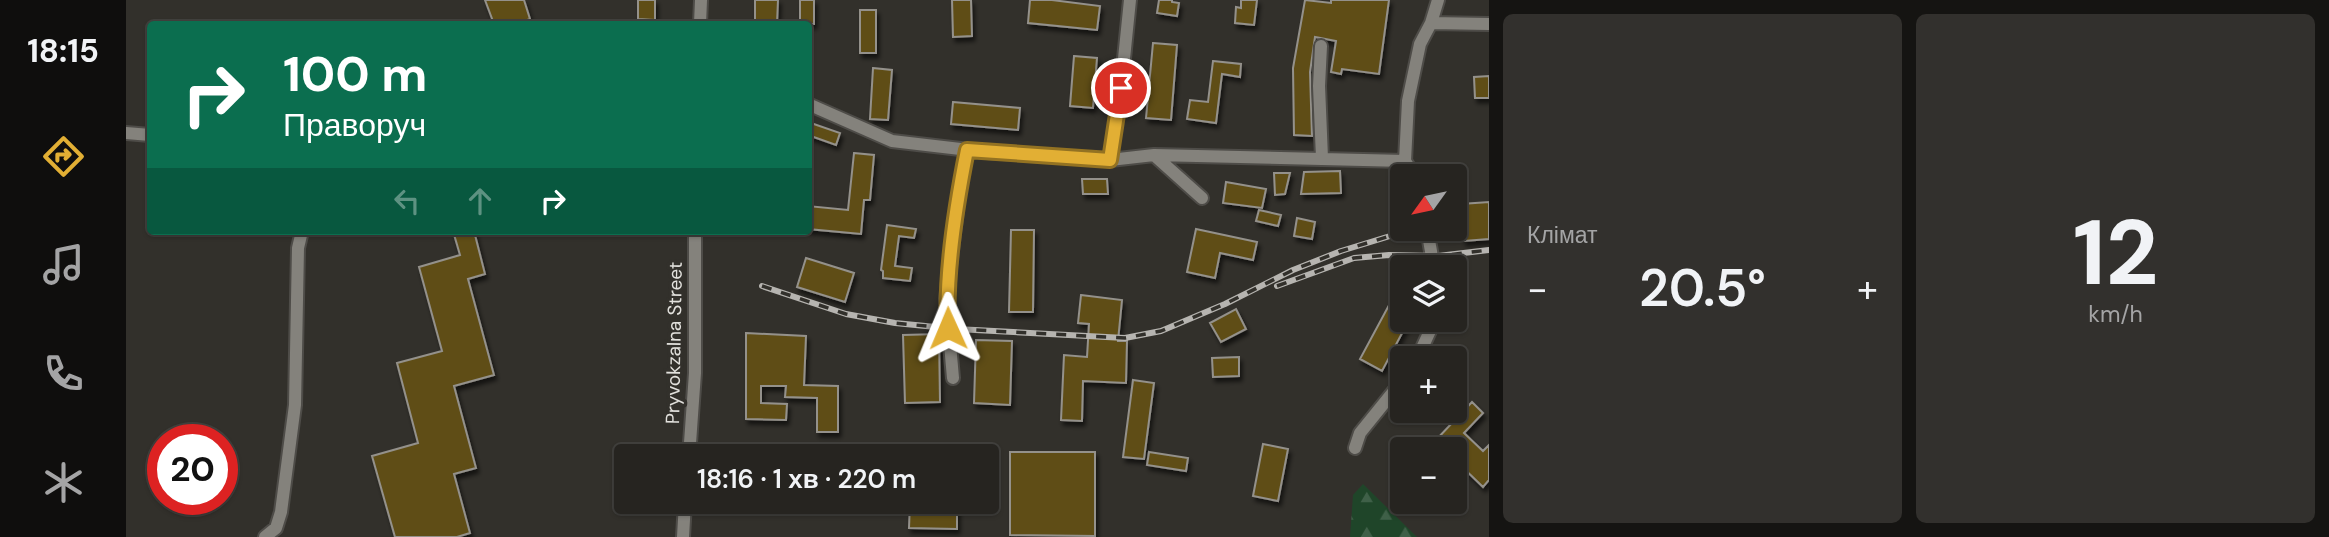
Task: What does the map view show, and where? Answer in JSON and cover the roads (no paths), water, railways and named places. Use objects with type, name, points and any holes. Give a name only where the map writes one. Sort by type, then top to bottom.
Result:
[{"type":"street","points":[[700,21],[701,0]]},
{"type":"street","points":[[1110,160],[1130,0]]},
{"type":"street","points":[[1407,164],[1408,101],[1420,44],[1431,23],[1438,0]]},
{"type":"street","points":[[1431,23],[1489,24]]},
{"type":"street","points":[[1321,46],[1322,158]]},
{"type":"street","points":[[812,106],[892,141],[967,150],[1110,160],[1154,155],[1405,161]]},
{"type":"street","points":[[126,133],[147,135]]},
{"type":"street","points":[[953,378],[946,299],[967,150]]},
{"type":"street","points":[[1154,155],[1202,198]]},
{"type":"street","points":[[265,537],[276,528],[281,512],[295,405],[298,248],[301,235]]},
{"type":"street","name":"Pryvokzalna Street","points":[[690,444],[695,373],[695,235]]},
{"type":"street","points":[[1355,448],[1360,433],[1390,395]]},
{"type":"street","points":[[683,537],[684,514]]},
{"type":"railway","points":[[762,286],[846,314],[895,323],[1125,338],[1161,331],[1225,304],[1293,270],[1390,236]]},
{"type":"railway","points":[[1277,286],[1354,258],[1389,255],[1438,256],[1489,250]]}]
